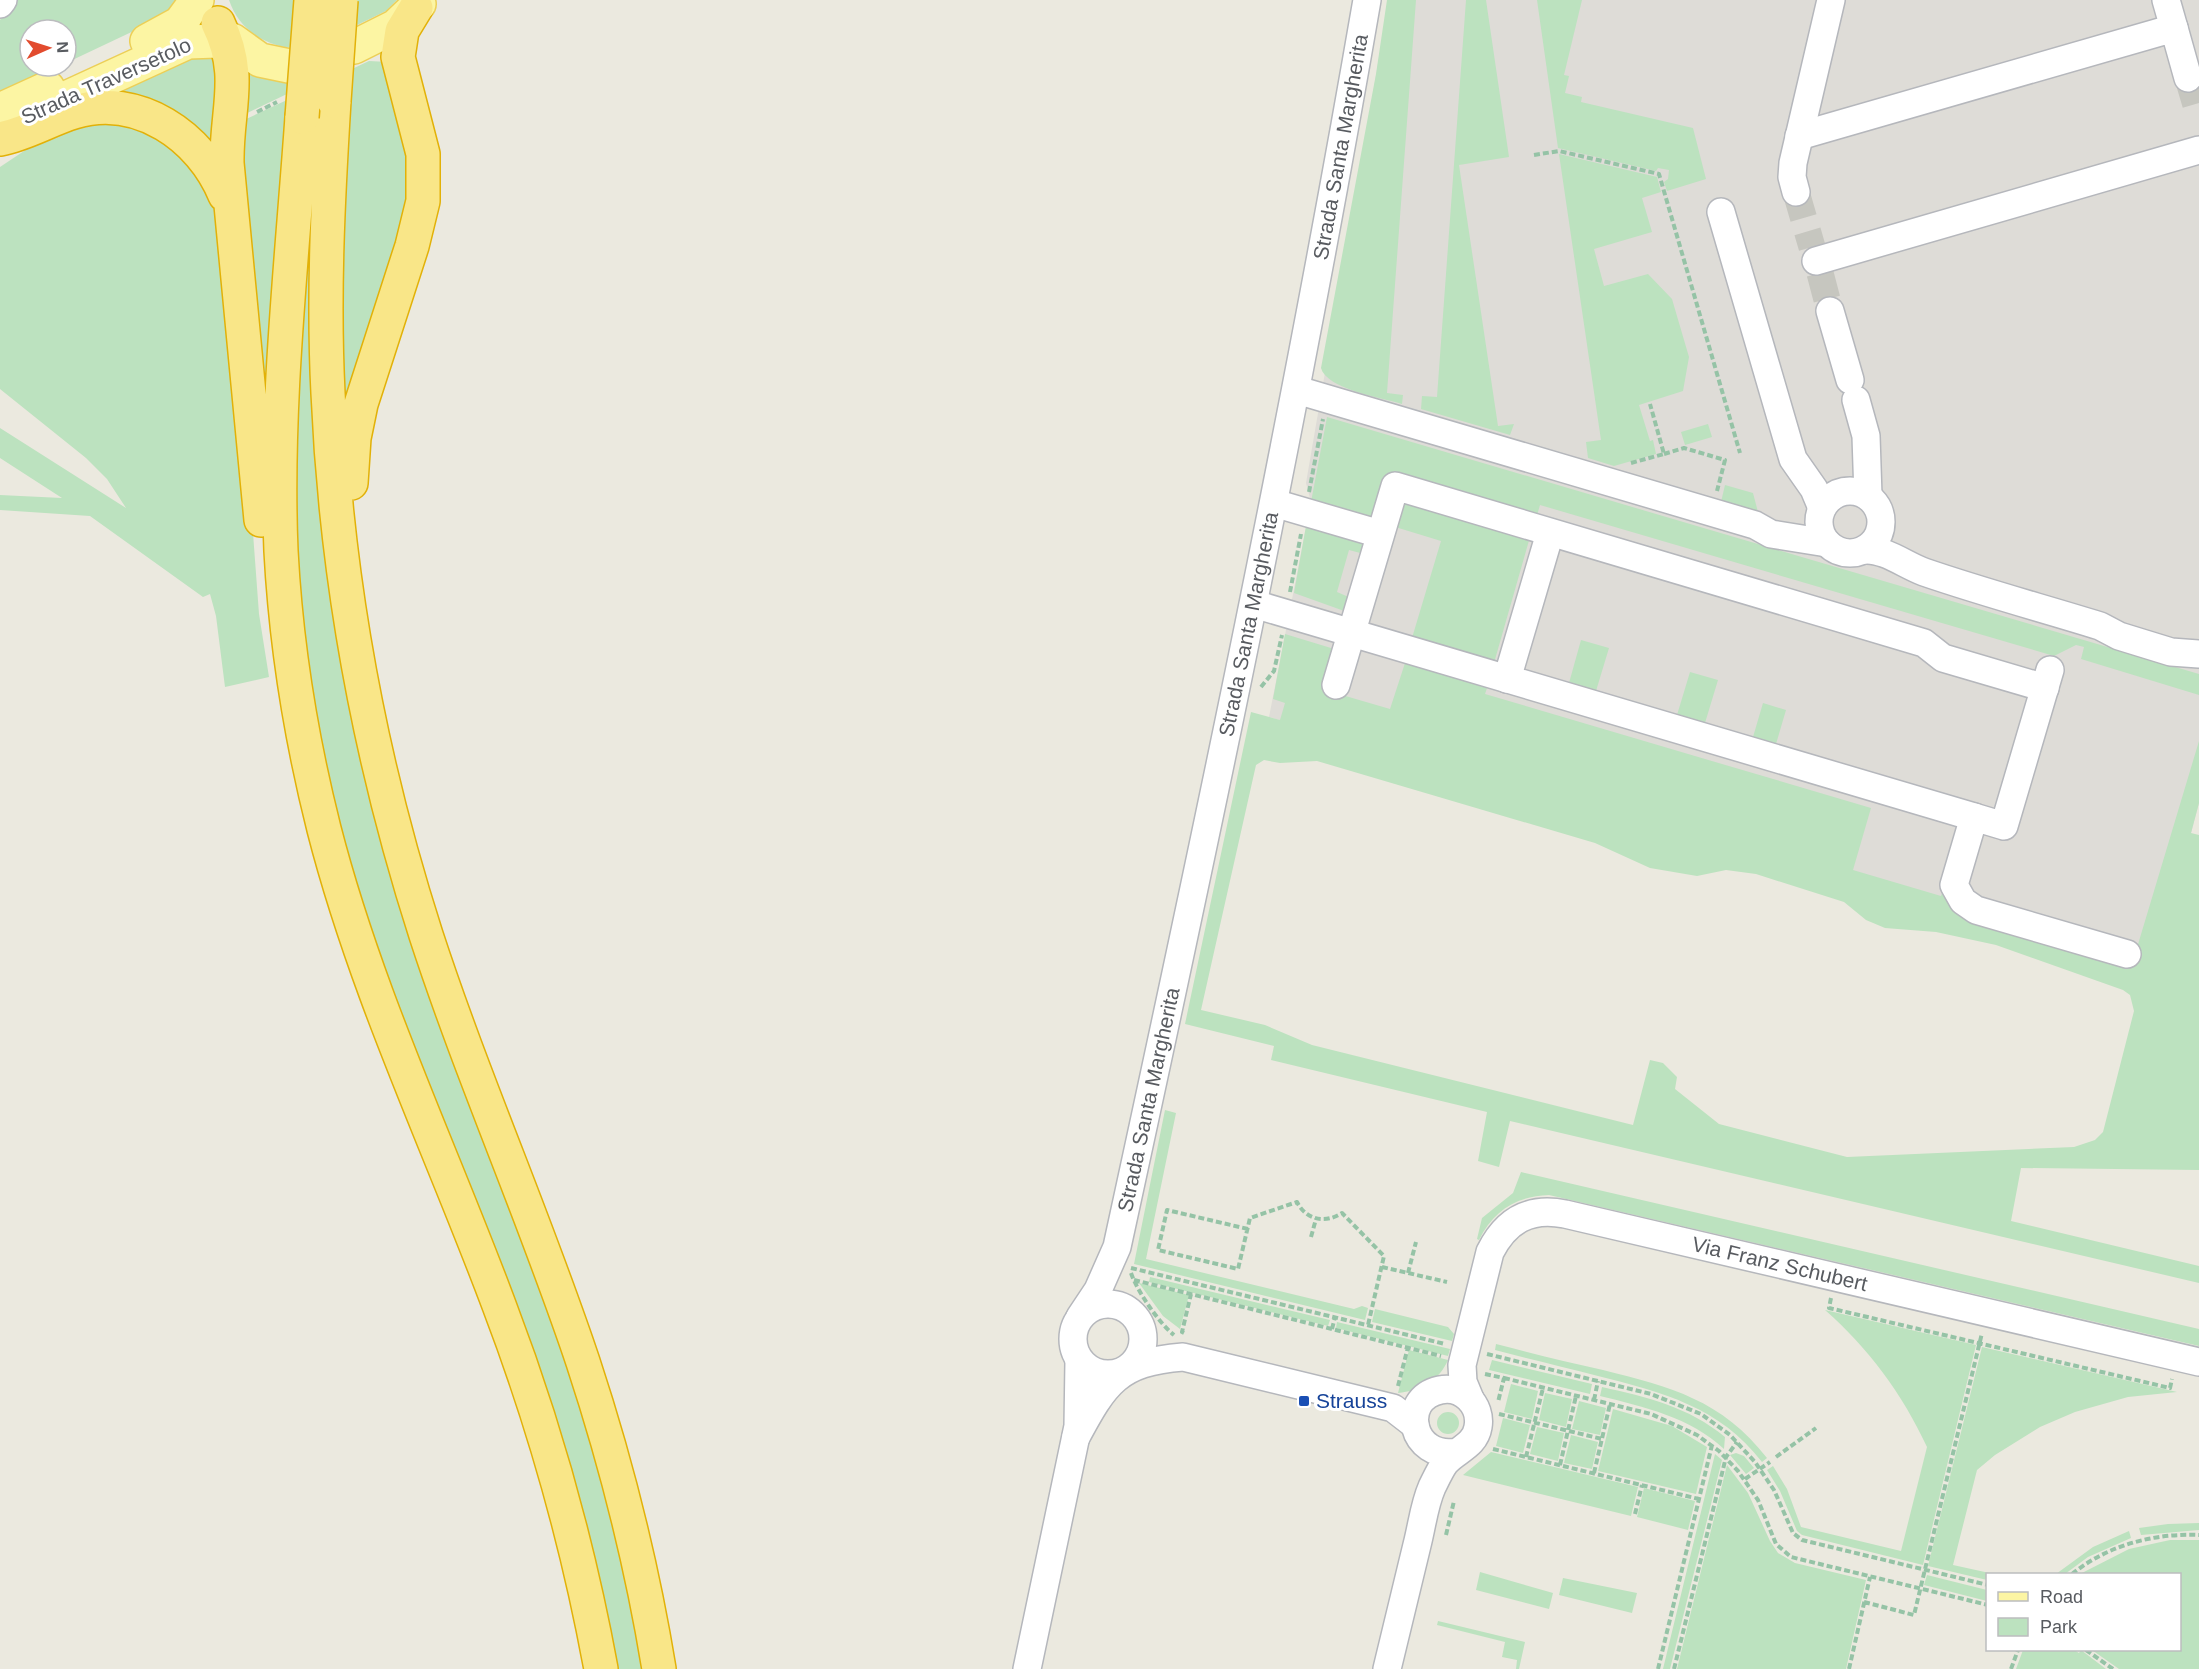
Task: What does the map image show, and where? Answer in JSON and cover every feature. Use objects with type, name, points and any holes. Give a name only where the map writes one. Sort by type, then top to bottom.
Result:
[{"type":"highway","points":[[311,0],[282,419],[281,550],[287,624],[298,702],[323,826],[371,980],[488,1276],[530,1390],[573,1537],[601,1669]]},
{"type":"highway","points":[[341,0],[326,262],[328,395],[344,569],[370,721],[392,816],[426,933],[469,1056],[551,1272],[597,1408],[633,1540],[659,1669]]},
{"type":"highway","points":[[370,721],[367,630],[352,518],[352,456],[361,404],[416,231],[423,201],[423,154],[398,57],[402,32],[419,4]]},
{"type":"highway","points":[[220,24],[234,78],[226,147],[231,221],[278,692],[288,744],[323,826]]},
{"type":"highway","points":[[0,139],[84,110],[107,108],[141,114],[178,132],[200,153],[221,185],[231,221]]},
{"type":"main road","points":[[354,46],[396,26],[419,4]]},
{"type":"main road","name":"Strada Traversetolo","points":[[0,110],[173,28],[187,17],[220,24],[267,62],[289,66]]},
{"type":"main road","name":"Strada Traversetolo","points":[[0,129],[182,44],[209,40],[220,24]]},
{"type":"street","points":[[0,4],[3,0]]},
{"type":"street","name":"Strada Santa Margherita","points":[[1076,1437],[1102,1393],[1140,1355],[1143,1343],[1138,1321],[1122,1277],[1124,1258],[1297,390],[1367,0]]},
{"type":"street","points":[[1796,192],[1792,168],[1831,0]]},
{"type":"street","points":[[2166,0],[2188,78]]},
{"type":"street","points":[[1799,136],[2174,28]]},
{"type":"street","points":[[1816,261],[2199,150]]},
{"type":"street","points":[[1721,212],[1793,459],[1814,489],[1821,510],[1821,532],[1827,543]]},
{"type":"street","points":[[1830,311],[1866,436],[1857,493]]},
{"type":"street","points":[[1297,390],[1755,525],[1771,534],[1827,543],[1849,553],[1865,550],[1878,551],[1903,564],[1936,576],[2100,626],[2122,637],[2178,653],[2199,654]]},
{"type":"street","points":[[1254,604],[1351,633],[1974,817],[2004,825],[2047,679],[1947,659],[1924,643],[1395,486],[1380,534],[1351,633],[1336,685]]},
{"type":"street","points":[[1755,525],[1797,523],[1821,510],[1834,494],[1857,493],[1879,508],[1882,524],[1877,539],[1865,550]]},
{"type":"street","points":[[1274,503],[1380,534]]},
{"type":"street","points":[[1507,679],[1550,533]]},
{"type":"street","points":[[1974,817],[1954,885],[1963,901],[1976,910],[2127,954]]},
{"type":"street","name":"Via Franz Schubert","points":[[1470,1399],[1463,1382],[1490,1252],[1498,1235],[1510,1223],[1530,1213],[1565,1214],[1987,1312],[2190,1371]]},
{"type":"street","name":"Strada Santa Margherita","points":[[1027,1669],[1079,1416],[1080,1361],[1074,1351],[1072,1339],[1080,1317],[1124,1258]]},
{"type":"street","points":[[1080,1317],[1099,1305],[1111,1304],[1131,1312],[1138,1321],[1183,1357]]},
{"type":"street","name":"Via Franz Schubert","points":[[1432,1394],[1468,1353]]},
{"type":"street","points":[[1080,1361],[1100,1374],[1123,1371],[1160,1359],[1183,1357],[1393,1408],[1421,1437],[1447,1454],[1457,1452]]},
{"type":"street","points":[[1387,1669],[1443,1494],[1446,1462],[1474,1439],[1478,1429],[1476,1408],[1461,1392],[1432,1394],[1393,1408]]},
{"type":"street","points":[[1432,1394],[1418,1407],[1421,1437],[1443,1494]]},
{"type":"path","points":[[1534,155],[1559,151],[1659,174],[1740,453]]},
{"type":"path","points":[[1664,454],[1684,448],[1725,460],[1715,496]]},
{"type":"path","points":[[1248,1229],[1167,1210],[1158,1250],[1238,1269],[1248,1229],[1250,1218],[1297,1202],[1305,1213],[1316,1219],[1331,1219],[1342,1213],[1384,1256],[1368,1325]]},
{"type":"path","points":[[1311,1237],[1316,1219]]},
{"type":"path","points":[[1408,1273],[1416,1242]]},
{"type":"path","points":[[1124,1258],[1147,1272],[1368,1325],[1468,1353],[1662,1397],[1692,1409],[1709,1419],[1737,1442],[1761,1468],[1774,1490],[1793,1533],[1799,1538],[1986,1585]]},
{"type":"path","points":[[1382,1267],[1447,1282]]},
{"type":"path","points":[[1145,1282],[1147,1272]]},
{"type":"path","points":[[1134,1280],[1450,1358],[1493,1343]]},
{"type":"path","points":[[1820,1294],[1832,1297],[1829,1308],[2170,1388],[2172,1377],[2190,1371]]},
{"type":"path","points":[[1864,1602],[1914,1614],[1987,1312]]},
{"type":"path","points":[[1332,1329],[1335,1317]]},
{"type":"path","points":[[1468,1353],[1485,1374],[1666,1419],[1712,1445],[1745,1479],[1782,1551],[1796,1559],[1986,1605]]},
{"type":"path","points":[[1504,1378],[1496,1413],[1602,1439]]},
{"type":"path","points":[[1594,1400],[1598,1381]]},
{"type":"path","points":[[1526,1457],[1543,1388]]},
{"type":"path","points":[[1560,1465],[1576,1396]]},
{"type":"path","points":[[1594,1473],[1610,1404]]},
{"type":"path","points":[[1776,1457],[1816,1428]]},
{"type":"path","points":[[1674,1669],[1726,1457],[1737,1442]]},
{"type":"path","points":[[1658,1669],[1712,1445]]},
{"type":"path","points":[[1486,1450],[1487,1447],[1699,1498]]},
{"type":"path","points":[[1745,1479],[1770,1462]]},
{"type":"path","points":[[1635,1514],[1642,1485]]},
{"type":"path","points":[[1443,1494],[1444,1543]]},
{"type":"path","points":[[2075,1573],[2101,1556],[2127,1544],[2163,1536],[2199,1535]]},
{"type":"path","points":[[1849,1669],[1870,1577]]},
{"type":"path","points":[[2012,1669],[2018,1651]]},
{"type":"path","points":[[2087,1651],[2113,1669]]},
{"type":"shaded area","points":[[1389,0],[2199,0],[2199,803],[2153,976],[1269,717],[1311,502],[1306,483]]},
{"type":"green space","points":[[17,0],[179,0],[159,19],[78,57],[78,18],[18,18],[18,78],[35,78],[0,95],[0,20]]},
{"type":"green space","points":[[229,0],[295,0],[291,48],[261,39],[245,27]]},
{"type":"green space","points":[[357,0],[397,0],[386,11],[355,26]]},
{"type":"green space","points":[[1387,0],[1416,0],[1387,393],[1403,395],[1402,404],[1344,387],[1333,382],[1321,368],[1376,74]]},
{"type":"green space","points":[[1466,0],[1486,0],[1509,157],[1459,165],[1498,426],[1514,424],[1510,435],[1421,409],[1422,396],[1437,397]]},
{"type":"green space","points":[[1537,0],[1582,0],[1564,75],[1569,76],[1565,93],[1582,97],[1581,102],[1693,128],[1706,179],[1667,191],[1664,182],[1668,179],[1669,170],[1658,168],[1656,171],[1558,148]]},
{"type":"green space","points":[[212,57],[217,68],[212,127],[215,146],[101,96],[179,58]]},
{"type":"green space","points":[[369,61],[388,62],[415,186],[345,410],[342,240],[345,154],[352,69]]},
{"type":"green space","points":[[244,69],[288,81],[287,94],[239,117]]},
{"type":"green space","points":[[287,100],[266,421],[237,166],[244,120]]},
{"type":"green space","points":[[120,118],[182,147],[218,212],[251,506],[259,614],[269,677],[225,687],[216,616],[210,594],[203,597],[90,516],[0,510],[0,495],[62,498],[0,458],[0,428],[126,508],[107,479],[86,458],[0,389],[0,167],[51,133]]},
{"type":"green space","points":[[1559,154],[1657,177],[1661,192],[1642,198],[1652,232],[1594,249],[1604,286],[1648,274],[1672,299],[1689,357],[1683,391],[1639,405],[1656,454],[1614,466],[1588,458],[1586,442],[1601,440]]},
{"type":"green space","points":[[306,234],[314,235],[334,589],[595,1441],[647,1669],[614,1669],[439,1120],[345,858],[307,679],[293,496]]},
{"type":"green space","points":[[1327,417],[2199,674],[2199,695],[2081,659],[2084,647],[2076,645],[2054,656],[1540,505],[1536,519],[1389,474],[1374,520],[1311,502]]},
{"type":"green space","points":[[1708,424],[1712,437],[1685,445],[1681,432]]},
{"type":"green space","points":[[1725,485],[1753,493],[1758,512],[1721,502]]},
{"type":"green space","points":[[1401,498],[1530,537],[1494,663],[1412,638],[1441,541],[1392,526]]},
{"type":"green space","points":[[1306,526],[1368,543],[1364,554],[1349,550],[1337,592],[1351,598],[1347,612],[1294,593]]},
{"type":"green space","points":[[1285,634],[1331,648],[1335,654],[1325,690],[1390,709],[1405,663],[1487,688],[1485,694],[1871,808],[1853,870],[1941,896],[1944,888],[2136,951],[2199,741],[2199,803],[2191,833],[2199,835],[2199,1170],[2021,1168],[2011,1221],[2199,1266],[2199,1283],[1510,1121],[1499,1167],[1478,1161],[1487,1112],[1271,1060],[1274,1046],[1185,1024],[1251,712],[1280,720],[1285,703],[1273,699]],"holes":[[[1264,760],[1280,763],[1317,761],[1595,843],[1650,868],[1697,876],[1726,870],[1756,874],[1844,902],[1866,920],[1885,928],[1936,932],[1996,945],[2123,990],[2130,995],[2134,1011],[2103,1132],[2095,1140],[2074,1147],[1847,1157],[1719,1124],[1675,1089],[1677,1077],[1663,1063],[1650,1060],[1633,1125],[1312,1045],[1265,1025],[1201,1010],[1256,765]]]},
{"type":"green space","points":[[1581,640],[1609,648],[1596,691],[1569,683]]},
{"type":"green space","points":[[1690,672],[1718,680],[1705,723],[1677,715]]},
{"type":"green space","points":[[1763,703],[1786,710],[1776,744],[1753,737]]},
{"type":"green space","points":[[1165,1110],[1176,1113],[1146,1259],[1354,1309],[1362,1306],[1368,1308],[1365,1320],[1134,1264]]},
{"type":"green space","points":[[1521,1172],[2199,1329],[2199,1346],[1549,1195],[1526,1198],[1507,1207],[1491,1221],[1479,1240],[1477,1239],[1482,1218],[1513,1193]]},
{"type":"green space","points":[[1150,1277],[1330,1320],[1328,1326],[1149,1282]]},
{"type":"green space","points":[[1139,1283],[1189,1295],[1180,1329],[1163,1316]]},
{"type":"green space","points":[[1375,1309],[1448,1327],[1454,1334],[1452,1341],[1372,1322]]},
{"type":"green space","points":[[1825,1310],[1976,1345],[1923,1565],[1802,1535],[1797,1531],[1780,1491],[1767,1470],[1773,1466],[1787,1489],[1801,1527],[1901,1551],[1927,1447],[1907,1408],[1883,1373],[1856,1340]]},
{"type":"green space","points":[[1337,1322],[1450,1349],[1448,1356],[1336,1328]]},
{"type":"green space","points":[[1496,1344],[1628,1376],[1673,1390],[1713,1409],[1732,1422],[1767,1458],[1762,1462],[1746,1443],[1728,1428],[1688,1404],[1645,1388],[1495,1350]]},
{"type":"green space","points":[[1982,1347],[2177,1392],[2128,1397],[2075,1412],[2040,1427],[1995,1455],[1977,1470],[1953,1565],[1989,1573],[1986,1573],[1986,1580],[1928,1566]]},
{"type":"green space","points":[[1409,1350],[1448,1360],[1439,1374],[1428,1384],[1398,1393]]},
{"type":"green space","points":[[1492,1360],[1592,1384],[1590,1394],[1489,1370]]},
{"type":"green space","points":[[1511,1384],[1538,1391],[1532,1419],[1504,1412]]},
{"type":"green space","points":[[1602,1387],[1667,1404],[1697,1418],[1725,1437],[1724,1449],[1711,1438],[1681,1421],[1650,1409],[1600,1396]]},
{"type":"green space","points":[[1545,1393],[1572,1399],[1566,1427],[1539,1420]]},
{"type":"green space","points":[[1579,1401],[1606,1408],[1600,1435],[1572,1429]]},
{"type":"green space","points":[[1613,1409],[1672,1426],[1707,1447],[1696,1494],[1598,1471]]},
{"type":"green space","points":[[1448,1412],[1456,1415],[1459,1423],[1456,1431],[1448,1434],[1440,1431],[1437,1423],[1440,1415]]},
{"type":"green space","points":[[1503,1418],[1530,1425],[1523,1453],[1496,1446]]},
{"type":"green space","points":[[1537,1427],[1564,1433],[1558,1461],[1530,1454]]},
{"type":"green space","points":[[1571,1435],[1598,1442],[1592,1469],[1564,1463]]},
{"type":"green space","points":[[1491,1452],[1638,1487],[1631,1516],[1463,1475]]},
{"type":"green space","points":[[1736,1453],[1744,1456],[1754,1468],[1746,1474],[1730,1455]]},
{"type":"green space","points":[[1715,1454],[1722,1460],[1670,1669],[1663,1669]]},
{"type":"green space","points":[[1727,1465],[1748,1493],[1778,1553],[1795,1563],[1866,1580],[1846,1669],[1677,1669]]},
{"type":"green space","points":[[1644,1488],[1695,1501],[1688,1530],[1637,1517]]},
{"type":"green space","points":[[2199,1523],[2199,1530],[2141,1535],[2139,1528],[2168,1524]]},
{"type":"green space","points":[[2129,1531],[2131,1538],[2088,1557],[2066,1573],[2057,1573],[2093,1547]]},
{"type":"green space","points":[[2170,1540],[2199,1540],[2199,1669],[2119,1669],[2093,1651],[2181,1651],[2181,1573],[2082,1573],[2129,1549]]},
{"type":"green space","points":[[1480,1572],[1553,1593],[1549,1609],[1476,1590]]},
{"type":"green space","points":[[1927,1575],[1986,1590],[1986,1601],[1924,1585]]},
{"type":"green space","points":[[1563,1578],[1637,1593],[1632,1613],[1559,1595]]},
{"type":"green space","points":[[1438,1621],[1525,1642],[1519,1669],[1516,1669],[1517,1660],[1502,1657],[1505,1642],[1437,1625]]},
{"type":"green space","points":[[2023,1651],[2076,1651],[2079,1653],[2082,1651],[2106,1669],[2016,1669]]},
{"type":"tunnel","points":[[2188,78],[2199,115]]},
{"type":"tunnel","points":[[1796,192],[1812,247]]},
{"type":"tunnel","points":[[1820,273],[1830,311]]},
{"type":"place","name":"Strauss","points":[[1304,1401]]}]
